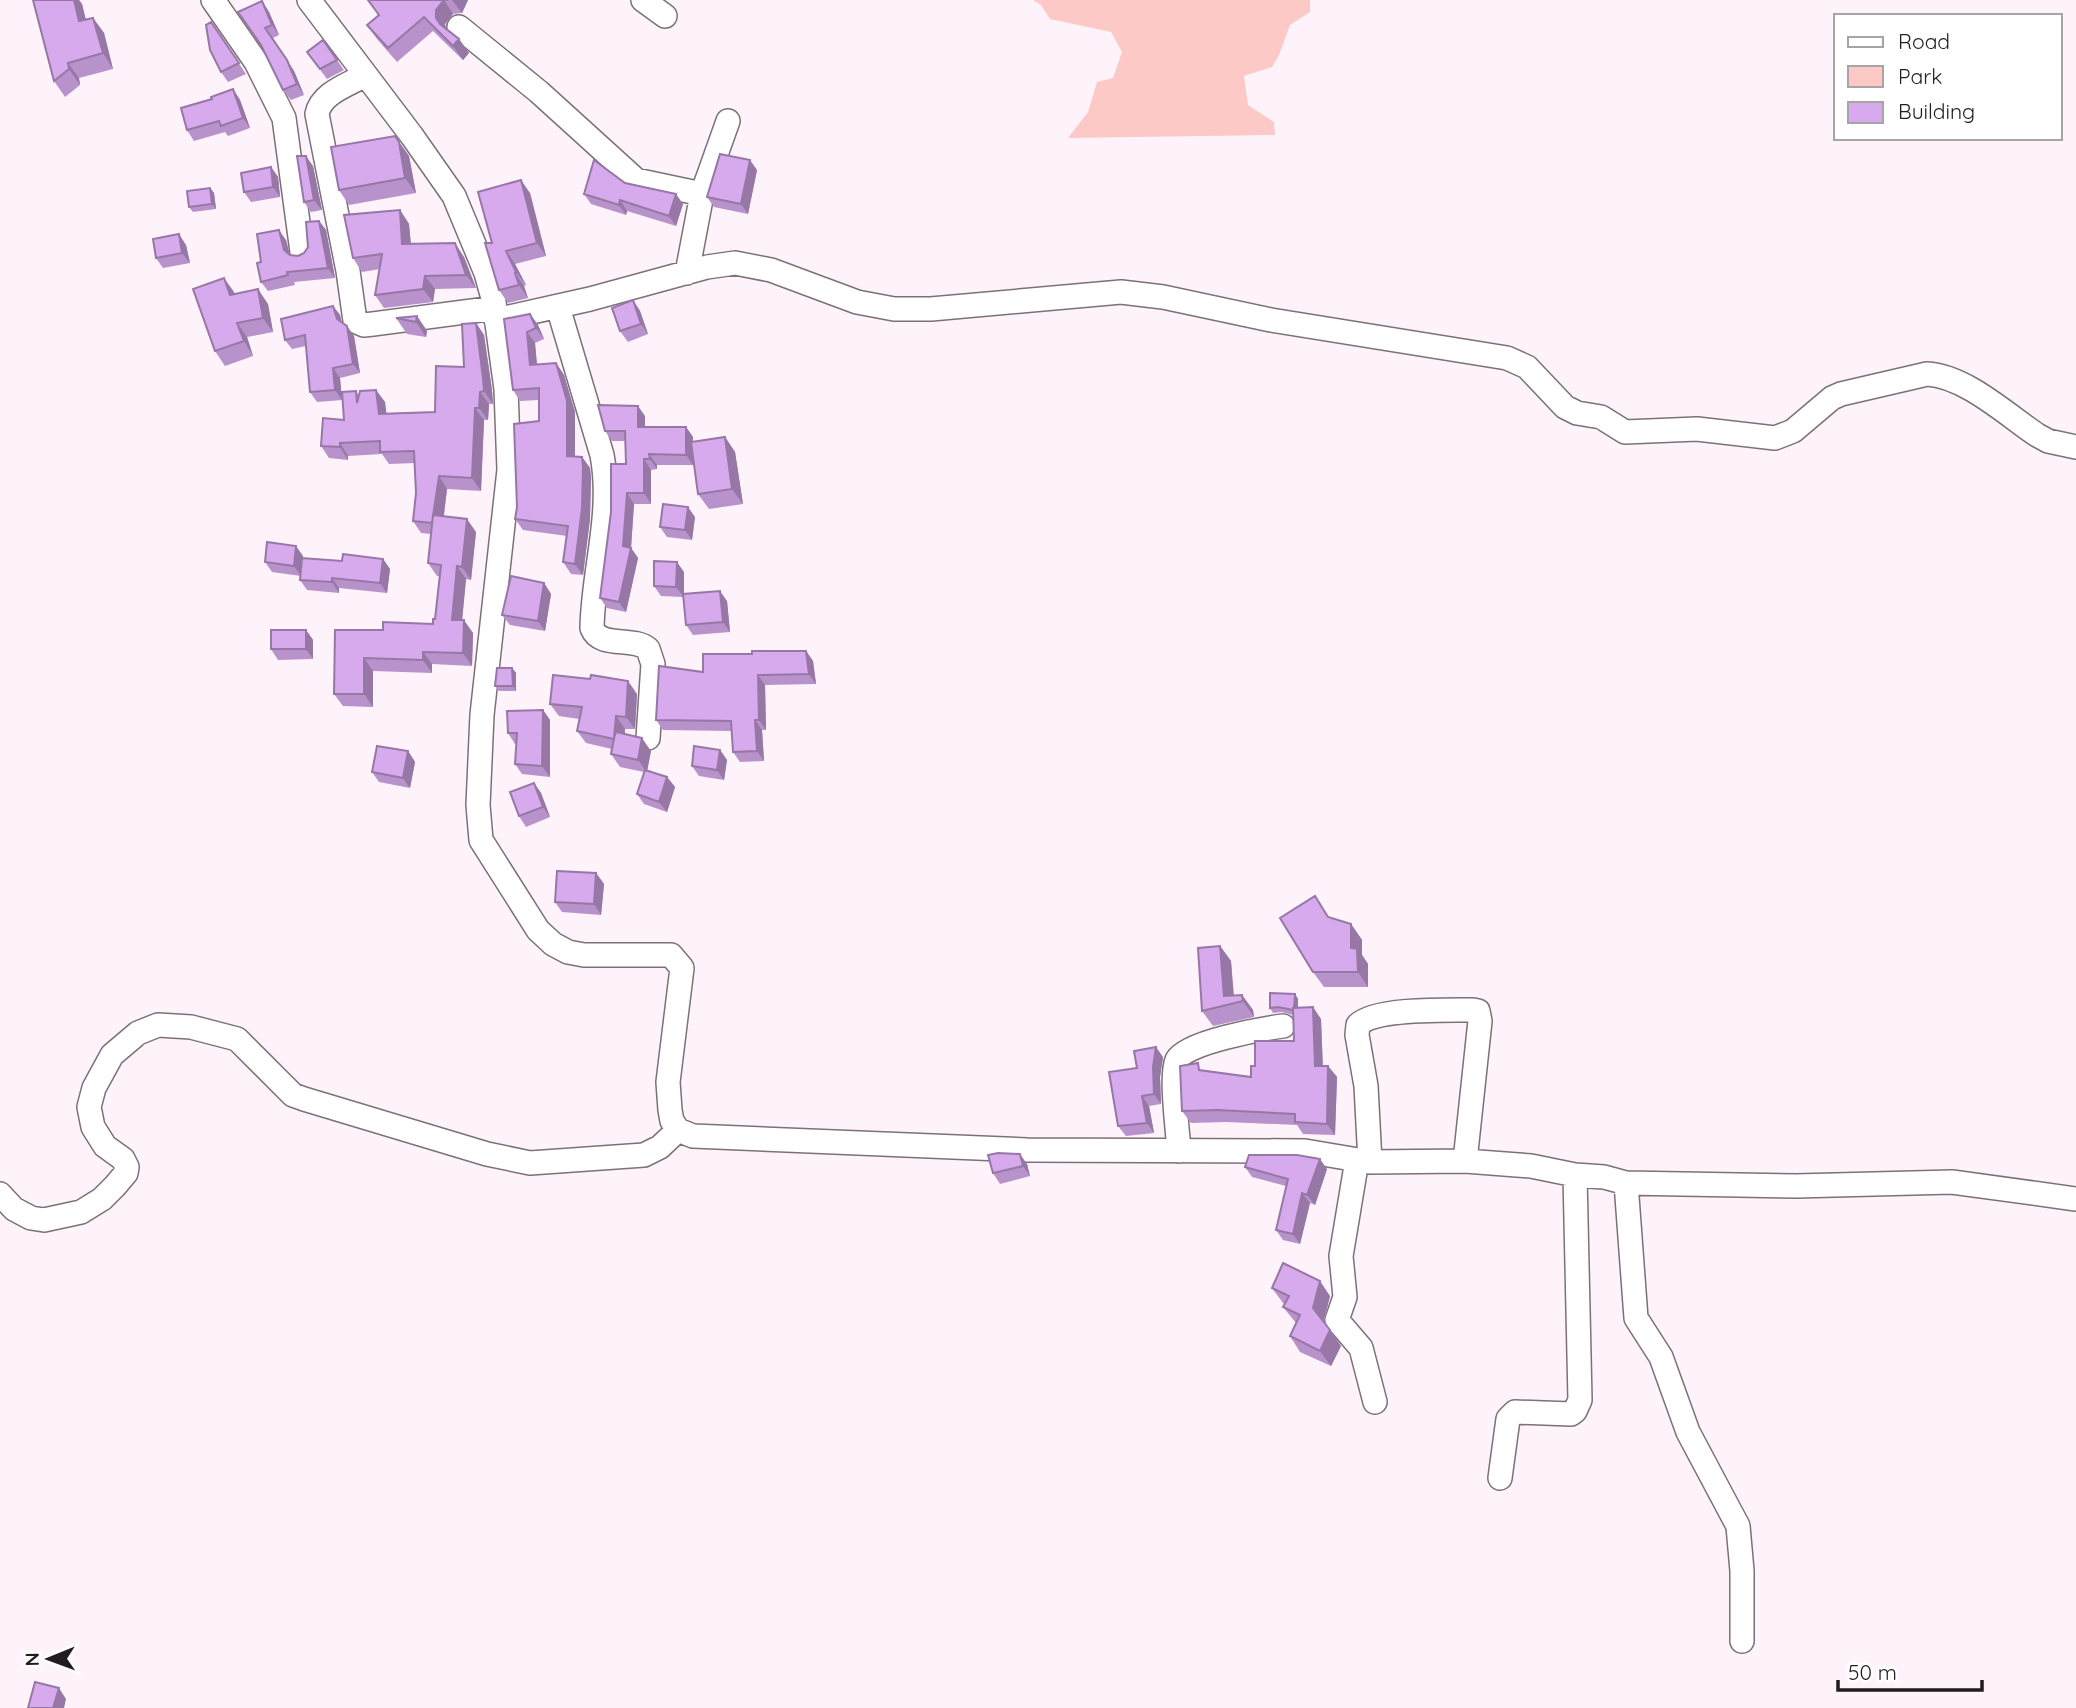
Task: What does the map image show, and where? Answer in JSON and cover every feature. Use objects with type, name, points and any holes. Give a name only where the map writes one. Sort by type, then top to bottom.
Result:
[{"type":"street","points":[[212,0],[256,62],[284,118],[302,252]]},
{"type":"street","points":[[309,0],[454,196],[486,273],[496,314],[506,389],[509,470],[482,715],[478,805],[481,840],[538,930],[553,944],[568,952],[584,955],[671,955],[678,962],[682,968],[681,984],[668,1082],[672,1121],[678,1130],[693,1136],[1027,1150],[1306,1151],[1364,1161],[1465,1161],[1531,1166],[1626,1183],[1797,1186],[1952,1182],[2076,1199]]},
{"type":"street","points":[[643,0],[665,16]]},
{"type":"street","points":[[459,27],[539,92],[636,180],[702,194]]},
{"type":"street","points":[[365,75],[326,97],[319,105],[317,114],[348,271],[355,321],[364,325],[558,307],[722,264],[754,265],[857,302],[894,309],[931,309],[1121,292],[1163,297],[1271,320],[1507,358],[1527,367],[1565,407],[1577,413],[1601,417],[1625,432],[1697,429],[1775,438],[1793,431],[1823,405],[1841,394],[1916,376],[1938,375],[1962,384],[2048,441],[2076,447]]},
{"type":"street","points":[[687,272],[702,194],[728,121]]},
{"type":"street","points":[[558,307],[606,478],[603,542],[592,628],[594,635],[601,639],[636,643],[648,649],[653,664],[648,738]]},
{"type":"street","points":[[1375,1402],[1361,1348],[1337,1320],[1345,1297],[1341,1256],[1364,1161],[1366,1086],[1357,1035],[1358,1025],[1366,1019],[1396,1013],[1478,1011],[1480,1021],[1465,1161]]},
{"type":"street","points":[[0,1194],[14,1209],[32,1219],[44,1220],[81,1212],[102,1199],[121,1179],[126,1163],[105,1146],[93,1127],[89,1107],[94,1088],[112,1055],[138,1034],[158,1025],[191,1027],[237,1039],[293,1095],[487,1154],[530,1163],[644,1155],[660,1147],[678,1130]]},
{"type":"street","points":[[1179,1151],[1174,1071],[1179,1056],[1192,1048],[1283,1026]]},
{"type":"street","points":[[1500,1478],[1508,1419],[1511,1414],[1571,1413],[1579,1405],[1581,1393],[1575,1175]]},
{"type":"street","points":[[1626,1183],[1636,1318],[1661,1357],[1688,1432],[1738,1526],[1742,1571],[1742,1641]]},
{"type":"green space","points":[[1033,0],[1310,0],[1310,12],[1290,25],[1272,67],[1244,76],[1248,105],[1274,122],[1275,135],[1068,138],[1088,112],[1097,82],[1113,78],[1122,52],[1111,32],[1050,19],[1041,5]]},
{"type":"building","points":[[33,0],[74,0],[79,21],[93,18],[103,53],[68,63],[69,69],[54,81]]},
{"type":"building","points":[[368,0],[444,0],[436,10],[436,18],[459,39],[453,46],[424,17],[388,48],[367,25],[379,15]]},
{"type":"building","points":[[262,1],[272,25],[265,28],[287,60],[297,84],[283,90],[261,45],[238,12]]},
{"type":"building","points":[[211,22],[239,63],[221,72],[210,50],[206,25]]},
{"type":"building","points":[[323,40],[337,60],[320,69],[307,52]]},
{"type":"building","points":[[233,89],[243,118],[221,126],[219,121],[187,130],[181,108],[212,99],[211,97]]},
{"type":"building","points":[[395,136],[399,142],[405,178],[339,190],[331,147]]},
{"type":"building","points":[[720,154],[750,160],[741,204],[707,197]]},
{"type":"building","points":[[297,156],[306,156],[314,200],[304,202]]},
{"type":"building","points":[[594,160],[625,183],[676,194],[669,216],[620,200],[619,205],[584,194]]},
{"type":"building","points":[[271,167],[273,187],[244,192],[241,173]]},
{"type":"building","points":[[521,180],[537,243],[506,251],[519,285],[499,290],[485,243],[492,243],[478,192]]},
{"type":"building","points":[[210,188],[212,204],[189,207],[187,191]]},
{"type":"building","points":[[400,210],[402,244],[455,243],[466,275],[425,276],[423,289],[375,295],[382,254],[353,258],[344,215]]},
{"type":"building","points":[[319,221],[328,268],[287,272],[288,275],[261,282],[257,263],[261,262],[257,234],[279,230],[284,250],[290,255],[298,256],[308,247],[306,222]]},
{"type":"building","points":[[179,234],[182,253],[156,258],[153,239]]},
{"type":"building","points":[[224,278],[230,295],[258,289],[263,318],[237,323],[244,341],[215,351],[193,289]]},
{"type":"building","points":[[633,300],[641,324],[620,331],[612,308]]},
{"type":"building","points":[[333,306],[337,319],[347,326],[353,364],[333,368],[335,390],[310,392],[305,335],[285,340],[281,319]]},
{"type":"building","points":[[530,314],[536,328],[527,332],[530,365],[556,363],[567,401],[567,456],[582,457],[582,508],[575,564],[563,562],[568,526],[515,519],[517,507],[514,424],[539,421],[539,388],[513,390],[504,319]]},
{"type":"building","points":[[417,316],[416,322],[396,318]]},
{"type":"building","points":[[476,323],[484,391],[480,392],[479,408],[475,408],[472,478],[439,476],[432,523],[413,521],[416,493],[414,451],[380,452],[380,441],[340,443],[340,447],[321,446],[323,418],[344,420],[342,392],[356,391],[357,403],[360,391],[376,390],[379,414],[435,412],[436,366],[464,367],[462,324]]},
{"type":"building","points":[[598,405],[638,406],[638,427],[686,427],[686,455],[649,454],[650,459],[644,459],[644,493],[627,493],[623,546],[631,548],[619,602],[600,598],[611,512],[611,464],[626,464],[625,431],[605,431]]},
{"type":"building","points":[[725,437],[732,489],[698,494],[691,442]]},
{"type":"building","points":[[663,504],[688,507],[685,530],[660,527]]},
{"type":"building","points":[[433,515],[467,519],[462,567],[457,566],[452,620],[464,620],[463,653],[423,652],[423,660],[364,658],[364,694],[334,694],[335,630],[383,630],[383,622],[433,624],[441,565],[428,563]]},
{"type":"building","points":[[267,542],[296,546],[294,566],[265,562]]},
{"type":"building","points":[[343,554],[383,559],[380,583],[332,578],[332,582],[300,580],[302,558],[342,561]]},
{"type":"building","points":[[654,561],[677,562],[676,587],[654,586]]},
{"type":"building","points":[[511,576],[544,583],[538,621],[502,615]]},
{"type":"building","points":[[720,591],[723,622],[686,625],[683,594]]},
{"type":"building","points":[[271,630],[306,630],[306,649],[271,649]]},
{"type":"building","points":[[752,651],[806,651],[809,674],[758,675],[759,720],[755,720],[757,751],[733,752],[731,721],[656,720],[659,666],[703,672],[703,654],[752,654]]},
{"type":"building","points":[[497,668],[512,668],[513,686],[495,686]]},
{"type":"building","points":[[553,675],[590,679],[591,675],[628,681],[626,717],[616,716],[614,738],[616,732],[642,738],[638,760],[611,754],[614,739],[577,731],[582,707],[550,704]]},
{"type":"building","points":[[543,710],[542,766],[515,764],[517,733],[508,733],[507,711]]},
{"type":"building","points":[[377,746],[408,751],[403,778],[372,772]]},
{"type":"building","points":[[694,746],[720,750],[717,770],[692,766]]},
{"type":"building","points":[[645,770],[667,777],[659,802],[637,794]]},
{"type":"building","points":[[534,783],[543,807],[519,816],[510,792]]},
{"type":"building","points":[[557,871],[596,873],[594,904],[555,902]]},
{"type":"building","points":[[1315,896],[1328,917],[1351,924],[1351,948],[1357,949],[1358,972],[1313,972],[1280,918]]},
{"type":"building","points":[[1220,946],[1224,996],[1242,995],[1243,1001],[1202,1011],[1198,948]]},
{"type":"building","points":[[1270,993],[1295,994],[1293,1010],[1270,1008]]},
{"type":"building","points":[[1313,1007],[1315,1066],[1328,1066],[1327,1124],[1295,1122],[1295,1114],[1182,1111],[1180,1066],[1198,1063],[1199,1070],[1251,1077],[1251,1066],[1255,1066],[1255,1041],[1294,1041],[1293,1008]]},
{"type":"building","points":[[1156,1047],[1153,1067],[1154,1094],[1142,1096],[1147,1123],[1118,1126],[1109,1072],[1137,1068],[1134,1051]]},
{"type":"building","points":[[1020,1154],[1023,1166],[993,1173],[988,1155]]},
{"type":"building","points":[[1249,1155],[1297,1155],[1320,1159],[1307,1195],[1302,1193],[1293,1234],[1276,1230],[1288,1179],[1245,1167]]},
{"type":"building","points":[[1283,1263],[1320,1281],[1313,1308],[1330,1330],[1320,1351],[1290,1336],[1300,1315],[1283,1307],[1289,1296],[1272,1288]]},
{"type":"building","points":[[35,1682],[59,1688],[53,1708],[28,1708]]}]
